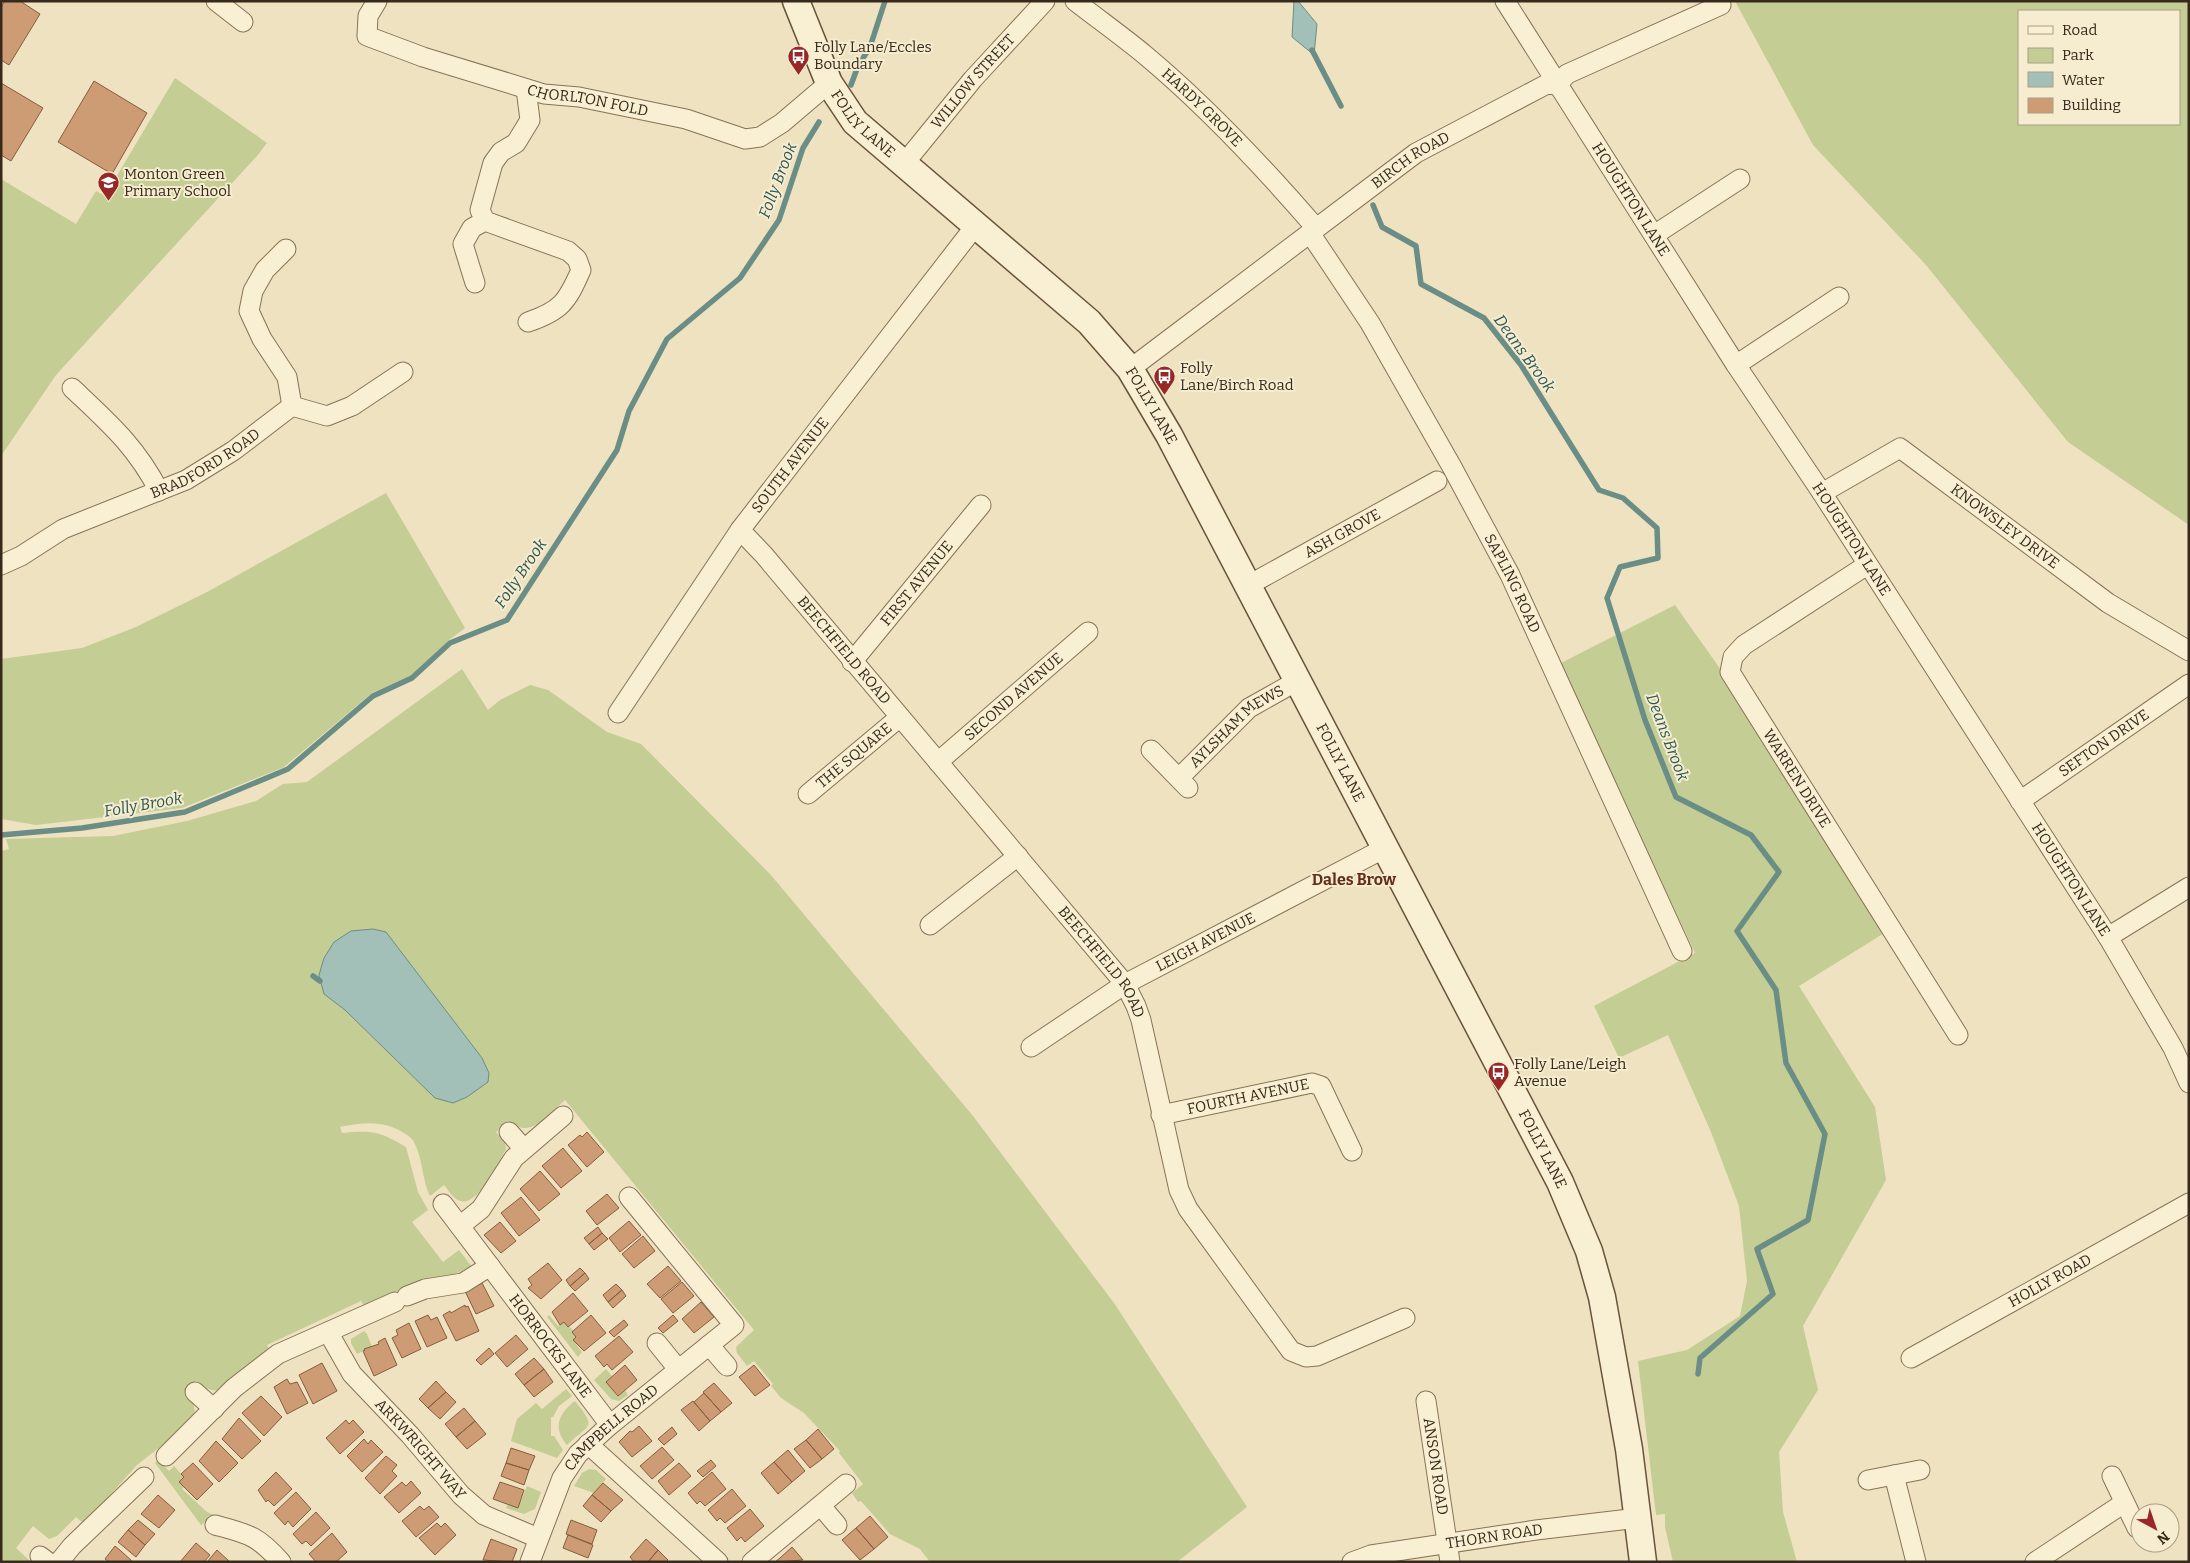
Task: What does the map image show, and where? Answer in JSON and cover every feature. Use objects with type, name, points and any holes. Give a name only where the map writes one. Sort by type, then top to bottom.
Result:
[{"type":"main road","name":"FOLLY LANE","points":[[796,1],[829,83],[856,122],[903,165],[1089,322],[1130,369],[1172,442],[1556,1174],[1578,1221],[1602,1298],[1628,1449],[1643,1562]]},
{"type":"street","points":[[216,1],[243,22]]},
{"type":"street","name":"CHORLTON FOLD","points":[[377,1],[368,16],[368,36],[423,56],[544,94],[579,97],[686,119],[745,139],[760,137],[782,123],[829,83]]},
{"type":"street","name":"WILLOW STREET","points":[[903,165],[973,80],[1045,1]]},
{"type":"street","name":"HARDY GROVE","points":[[1075,1],[1145,55],[1178,86],[1276,182],[1313,231]]},
{"type":"street","name":"HOUGHTON LANE","points":[[1506,1],[1557,85],[1563,89],[1736,365],[1822,493],[2108,937],[2186,1071]]},
{"type":"street","name":"BIRCH ROAD","points":[[1130,369],[1416,154],[1547,84],[1557,85],[1567,74],[1721,5]]},
{"type":"street","points":[[526,89],[530,120],[516,143],[501,152],[492,163],[480,210],[485,221],[568,251],[577,259],[581,270],[562,305],[548,315],[528,322]]},
{"type":"street","points":[[1654,235],[1740,179]]},
{"type":"street","points":[[475,283],[463,244],[472,228],[485,221]]},
{"type":"street","name":"SOUTH AVENUE","points":[[618,713],[740,530],[976,225]]},
{"type":"street","name":"SAPLING ROAD","points":[[1313,231],[1370,323],[1452,467],[1510,575],[1682,951]]},
{"type":"street","points":[[286,249],[265,270],[252,291],[249,311],[262,338],[287,377],[292,406],[327,416],[352,406],[403,372]]},
{"type":"street","points":[[1736,365],[1839,297]]},
{"type":"street","points":[[72,388],[132,447],[159,491]]},
{"type":"street","name":"BRADFORD ROAD","points":[[1,565],[21,556],[63,529],[159,491],[209,467],[292,406]]},
{"type":"street","name":"KNOWSLEY DRIVE","points":[[1822,493],[1900,448],[2108,603],[2189,651]]},
{"type":"street","name":"ASH GROVE","points":[[1247,586],[1437,480]]},
{"type":"street","name":"FIRST AVENUE","points":[[852,662],[982,505]]},
{"type":"street","name":"BEECHFIELD ROAD","points":[[740,530],[764,555],[852,662],[900,716],[1125,984],[1141,1020],[1161,1115],[1183,1200],[1219,1254],[1291,1351],[1306,1357],[1317,1356],[1405,1318]]},
{"type":"street","name":"WARREN DRIVE","points":[[1867,565],[1744,645],[1733,657],[1730,672],[1958,1035]]},
{"type":"street","name":"SECOND AVENUE","points":[[938,762],[1088,632]]},
{"type":"street","name":"AYLSHAM MEWS","points":[[1151,750],[1184,783],[1249,708],[1297,681]]},
{"type":"street","name":"SEFTON DRIVE","points":[[2020,801],[2189,684]]},
{"type":"street","name":"THE SQUARE","points":[[808,794],[900,716]]},
{"type":"street","name":"LEIGH AVENUE","points":[[1031,1047],[1125,984],[1385,848]]},
{"type":"street","points":[[930,925],[1018,856]]},
{"type":"street","points":[[2108,937],[2189,887]]},
{"type":"street","name":"FOURTH AVENUE","points":[[1161,1115],[1312,1083],[1321,1086],[1352,1151]]},
{"type":"street","points":[[460,1226],[481,1209],[514,1158],[563,1116]]},
{"type":"street","points":[[509,1132],[524,1149]]},
{"type":"street","name":"CAMPBELL ROAD","points":[[530,1562],[562,1478],[569,1465],[588,1444],[610,1425],[734,1325],[629,1197]]},
{"type":"street","name":"HOLLY ROAD","points":[[1911,1358],[2189,1203]]},
{"type":"street","name":"HORROCKS LANE","points":[[443,1204],[610,1425]]},
{"type":"street","points":[[166,1456],[234,1388],[278,1354],[401,1299],[425,1290],[463,1283],[490,1266]]},
{"type":"street","name":"ARKWRIGHT WAY","points":[[328,1332],[352,1374],[410,1435],[461,1495],[484,1515],[538,1538]]},
{"type":"street","points":[[657,1343],[678,1369]]},
{"type":"street","points":[[709,1345],[727,1366]]},
{"type":"street","points":[[195,1392],[214,1409]]},
{"type":"street","name":"ANSON ROAD","points":[[1426,1401],[1449,1553]]},
{"type":"street","points":[[588,1444],[718,1562]]},
{"type":"street","points":[[1868,1480],[1920,1470]]},
{"type":"street","points":[[1894,1475],[1916,1562]]},
{"type":"street","points":[[2112,1476],[2130,1515]]},
{"type":"street","points":[[59,1562],[72,1546],[144,1477]]},
{"type":"street","points":[[752,1562],[846,1484]]},
{"type":"street","points":[[2035,1562],[2124,1503]]},
{"type":"street","points":[[821,1506],[837,1525]]},
{"type":"street","name":"THORN ROAD","points":[[1352,1562],[1371,1555],[1449,1553],[1536,1530],[1638,1518]]},
{"type":"street","points":[[214,1525],[253,1536],[262,1542],[281,1562]]},
{"type":"green space","points":[[1735,1],[2189,1],[2189,525],[2068,442],[1926,265],[1813,145]]},
{"type":"green space","points":[[175,78],[267,143],[56,375],[1,456],[1,179],[76,224],[96,191],[105,196]]},
{"type":"green space","points":[[386,493],[465,628],[449,640],[411,676],[372,693],[284,767],[182,808],[36,825],[1,819],[1,659],[82,648],[136,627],[207,592]]},
{"type":"green space","points":[[1675,605],[1726,677],[1886,932],[1799,986],[1875,1107],[1886,1180],[1803,1326],[1818,1390],[1779,1452],[1783,1512],[1797,1562],[1673,1562],[1665,1527],[1665,1514],[1656,1515],[1638,1361],[1687,1350],[1740,1316],[1747,1281],[1739,1206],[1711,1132],[1668,1035],[1619,1058],[1594,1006],[1695,953],[1559,664]]},
{"type":"green space","points":[[462,669],[488,710],[500,700],[530,685],[548,690],[607,732],[641,744],[770,874],[973,1116],[1114,1303],[1247,1507],[1177,1562],[930,1562],[920,1549],[890,1534],[861,1501],[858,1502],[852,1493],[863,1484],[839,1453],[840,1451],[804,1413],[781,1398],[771,1386],[773,1384],[754,1361],[747,1366],[737,1353],[736,1347],[754,1330],[565,1100],[538,1124],[524,1128],[508,1121],[496,1132],[505,1143],[506,1149],[487,1182],[468,1201],[456,1199],[444,1185],[430,1196],[425,1183],[418,1150],[409,1136],[404,1133],[389,1126],[373,1123],[340,1127],[342,1133],[376,1133],[406,1147],[418,1192],[428,1210],[412,1222],[443,1262],[459,1250],[472,1267],[450,1276],[422,1280],[364,1306],[361,1301],[267,1345],[269,1349],[223,1389],[212,1390],[196,1381],[186,1392],[193,1400],[195,1414],[184,1428],[137,1465],[84,1524],[76,1517],[57,1536],[49,1539],[33,1526],[16,1548],[31,1562],[1,1562],[1,851],[9,849],[6,839],[113,836],[187,821],[256,801],[283,784],[307,782]]},
{"type":"green space","points":[[549,1315],[558,1326],[564,1322],[573,1330],[572,1332],[576,1337],[573,1340],[582,1352],[578,1357],[547,1317]]},
{"type":"green space","points":[[364,1331],[372,1347],[357,1354],[351,1339]]},
{"type":"green space","points":[[606,1369],[612,1376],[606,1382],[625,1390],[628,1395],[619,1401],[611,1399],[594,1380]]},
{"type":"green space","points":[[566,1389],[572,1396],[559,1406],[553,1417],[551,1417],[551,1436],[554,1436],[563,1450],[557,1458],[511,1441],[517,1419],[536,1403],[542,1409]]},
{"type":"green space","points":[[575,1401],[587,1417],[588,1426],[567,1445],[560,1433],[559,1421],[569,1406]]},
{"type":"green space","points":[[158,1459],[169,1471],[174,1466],[184,1477],[184,1487],[182,1489],[207,1512],[214,1515],[201,1525],[155,1463]]},
{"type":"green space","points":[[589,1469],[596,1470],[606,1479],[594,1493],[574,1486],[582,1473]]},
{"type":"green space","points":[[527,1486],[541,1492],[535,1509],[524,1514],[506,1508],[508,1504],[518,1508]]},
{"type":"water","points":[[1294,1],[1298,1],[1317,24],[1314,55],[1292,37]]},
{"type":"water","points":[[373,929],[386,932],[482,1058],[489,1073],[488,1082],[467,1097],[453,1103],[435,1098],[345,1010],[324,994],[319,975],[324,958],[334,942],[351,931]]},
{"type":"building","points":[[5,1],[20,1],[40,14],[9,65],[1,60],[1,7]]},
{"type":"building","points":[[94,81],[147,113],[112,174],[58,142]]},
{"type":"building","points":[[1,83],[43,108],[11,161],[1,155]]},
{"type":"building","points":[[587,1132],[604,1152],[587,1167],[568,1145]]},
{"type":"building","points":[[563,1148],[582,1171],[561,1188],[542,1166]]},
{"type":"building","points":[[540,1171],[560,1194],[539,1211],[520,1189]]},
{"type":"building","points":[[607,1194],[619,1208],[597,1225],[586,1211]]},
{"type":"building","points":[[521,1197],[540,1220],[519,1236],[501,1213]]},
{"type":"building","points":[[629,1221],[641,1235],[620,1252],[609,1238]]},
{"type":"building","points":[[500,1222],[516,1241],[501,1253],[484,1235]]},
{"type":"building","points":[[598,1227],[602,1233],[589,1244],[584,1238]]},
{"type":"building","points":[[602,1233],[608,1239],[594,1250],[589,1244]]},
{"type":"building","points":[[643,1236],[655,1251],[634,1268],[622,1254]]},
{"type":"building","points":[[548,1263],[562,1280],[541,1299],[528,1288],[532,1285],[528,1279]]},
{"type":"building","points":[[668,1266],[681,1281],[660,1298],[647,1284]]},
{"type":"building","points":[[580,1268],[585,1273],[570,1286],[566,1280]]},
{"type":"building","points":[[585,1273],[589,1279],[575,1291],[570,1286]]},
{"type":"building","points":[[682,1282],[694,1296],[673,1313],[661,1299]]},
{"type":"building","points":[[482,1283],[494,1306],[476,1314],[465,1291]]},
{"type":"building","points":[[616,1284],[622,1290],[608,1302],[603,1295]]},
{"type":"building","points":[[622,1290],[626,1296],[613,1308],[608,1302]]},
{"type":"building","points":[[573,1293],[588,1311],[568,1327],[564,1322],[560,1325],[552,1312]]},
{"type":"building","points":[[701,1302],[714,1317],[694,1333],[682,1319]]},
{"type":"building","points":[[465,1305],[465,1307],[468,1306],[479,1331],[456,1341],[443,1315]]},
{"type":"building","points":[[428,1315],[431,1320],[437,1317],[447,1338],[427,1347],[415,1321]]},
{"type":"building","points":[[591,1315],[606,1333],[584,1351],[573,1340],[576,1337],[572,1332]]},
{"type":"building","points":[[673,1315],[678,1321],[663,1333],[658,1328]]},
{"type":"building","points":[[624,1320],[628,1325],[614,1337],[609,1332]]},
{"type":"building","points":[[409,1323],[421,1349],[402,1358],[392,1338],[398,1335],[396,1330]]},
{"type":"building","points":[[516,1335],[528,1349],[507,1367],[495,1353]]},
{"type":"building","points":[[619,1336],[633,1352],[612,1370],[607,1364],[604,1367],[595,1356]]},
{"type":"building","points":[[385,1338],[397,1365],[374,1376],[363,1351],[379,1344],[378,1342]]},
{"type":"building","points":[[489,1348],[494,1354],[481,1365],[476,1360]]},
{"type":"building","points":[[534,1358],[544,1369],[524,1385],[515,1374]]},
{"type":"building","points":[[322,1363],[337,1391],[313,1404],[299,1375]]},
{"type":"building","points":[[625,1365],[637,1380],[618,1396],[606,1382]]},
{"type":"building","points":[[754,1365],[770,1385],[755,1396],[739,1377]]},
{"type":"building","points":[[544,1369],[553,1382],[534,1397],[524,1385]]},
{"type":"building","points":[[287,1379],[290,1384],[297,1382],[308,1403],[287,1414],[274,1387]]},
{"type":"building","points":[[436,1381],[446,1392],[428,1408],[419,1399]]},
{"type":"building","points":[[714,1383],[732,1403],[721,1412],[703,1392]]},
{"type":"building","points":[[446,1392],[456,1402],[440,1419],[428,1408]]},
{"type":"building","points":[[704,1393],[721,1412],[710,1421],[694,1402]]},
{"type":"building","points":[[261,1396],[282,1417],[264,1436],[242,1413]]},
{"type":"building","points":[[693,1401],[710,1421],[699,1431],[681,1410]]},
{"type":"building","points":[[464,1408],[475,1421],[456,1437],[445,1424]]},
{"type":"building","points":[[239,1418],[261,1441],[242,1459],[222,1439]]},
{"type":"building","points":[[346,1420],[349,1424],[353,1420],[364,1432],[340,1454],[326,1438]]},
{"type":"building","points":[[475,1421],[486,1434],[467,1449],[456,1437]]},
{"type":"building","points":[[639,1426],[652,1441],[632,1457],[619,1442],[630,1431],[632,1432]]},
{"type":"building","points":[[672,1427],[677,1434],[664,1445],[658,1439]]},
{"type":"building","points":[[818,1429],[834,1449],[822,1459],[806,1440]]},
{"type":"building","points":[[364,1439],[368,1444],[371,1440],[383,1452],[362,1472],[347,1456]]},
{"type":"building","points":[[806,1440],[822,1459],[810,1468],[794,1449]]},
{"type":"building","points":[[216,1441],[238,1463],[219,1482],[199,1461]]},
{"type":"building","points":[[662,1447],[674,1460],[652,1479],[640,1466]]},
{"type":"building","points":[[511,1448],[535,1456],[529,1470],[506,1463]]},
{"type":"building","points":[[788,1450],[805,1471],[792,1482],[774,1462]]},
{"type":"building","points":[[386,1456],[397,1465],[392,1471],[397,1476],[380,1494],[365,1478]]},
{"type":"building","points":[[711,1460],[716,1466],[703,1477],[697,1471]]},
{"type":"building","points":[[774,1462],[792,1482],[778,1494],[761,1473]]},
{"type":"building","points":[[193,1463],[213,1484],[197,1500],[179,1482],[184,1477],[181,1474]]},
{"type":"building","points":[[506,1463],[529,1470],[524,1485],[501,1476]]},
{"type":"building","points":[[679,1463],[691,1476],[669,1495],[658,1481]]},
{"type":"building","points":[[276,1472],[292,1489],[274,1506],[268,1500],[266,1502],[258,1490]]},
{"type":"building","points":[[712,1472],[726,1489],[705,1506],[700,1501],[697,1504],[688,1493]]},
{"type":"building","points":[[411,1481],[421,1493],[399,1513],[384,1497],[402,1482],[406,1486]]},
{"type":"building","points":[[500,1482],[524,1490],[518,1508],[493,1499]]},
{"type":"building","points":[[603,1483],[623,1500],[611,1511],[592,1495]]},
{"type":"building","points":[[732,1489],[746,1506],[725,1523],[720,1518],[717,1521],[708,1510]]},
{"type":"building","points":[[296,1492],[311,1509],[293,1527],[288,1521],[285,1525],[274,1513]]},
{"type":"building","points":[[158,1495],[175,1510],[159,1528],[141,1514]]},
{"type":"building","points":[[592,1495],[611,1511],[601,1522],[583,1506]]},
{"type":"building","points":[[420,1506],[424,1510],[429,1506],[439,1517],[416,1537],[402,1521]]},
{"type":"building","points":[[750,1509],[764,1526],[745,1542],[741,1537],[737,1541],[727,1528]]},
{"type":"building","points":[[316,1512],[330,1528],[311,1546],[306,1541],[302,1544],[293,1534]]},
{"type":"building","points":[[870,1516],[888,1537],[874,1549],[856,1528]]},
{"type":"building","points":[[138,1520],[155,1534],[145,1545],[128,1530]]},
{"type":"building","points":[[571,1520],[597,1530],[592,1544],[566,1534]]},
{"type":"building","points":[[437,1523],[441,1527],[445,1523],[456,1535],[435,1555],[419,1538]]},
{"type":"building","points":[[856,1528],[874,1549],[860,1560],[842,1540]]},
{"type":"building","points":[[128,1530],[145,1545],[136,1557],[118,1542]]},
{"type":"building","points":[[332,1533],[347,1552],[336,1562],[316,1562],[309,1554]]},
{"type":"building","points":[[568,1535],[593,1545],[588,1558],[563,1548]]},
{"type":"building","points":[[491,1539],[517,1549],[512,1562],[483,1560]]},
{"type":"building","points":[[646,1539],[658,1550],[648,1562],[634,1562],[630,1557]]},
{"type":"building","points":[[196,1543],[210,1555],[204,1562],[180,1562]]},
{"type":"building","points":[[115,1546],[133,1562],[109,1562],[105,1559]]},
{"type":"building","points":[[792,1547],[803,1560],[775,1562],[780,1558]]},
{"type":"building","points":[[217,1550],[230,1562],[207,1562]]},
{"type":"building","points":[[658,1550],[668,1560],[666,1562],[648,1562]]},
{"type":"waterway","name":"Folly Brook","points":[[851,85],[858,66],[870,47],[885,1]]},
{"type":"waterway","points":[[1312,50],[1341,106]]},
{"type":"waterway","name":"Folly Brook","points":[[1,835],[82,828],[185,812],[288,769],[373,696],[412,678],[450,643],[507,620],[617,450],[629,411],[667,339],[740,278],[779,220],[803,148],[819,122]]},
{"type":"waterway","name":"Deans Brook","points":[[1373,205],[1382,227],[1416,246],[1421,284],[1484,318],[1521,365],[1599,490],[1623,498],[1657,528],[1658,558],[1620,567],[1607,598],[1645,720],[1676,797],[1751,835],[1779,872],[1737,931],[1776,990],[1786,1063],[1825,1134],[1808,1220],[1757,1249],[1773,1294],[1700,1358],[1698,1374]]},
{"type":"waterway","points":[[313,976],[320,981]]},
{"type":"place","name":"Folly Lane/Eccles Boundary","points":[[798,75]]},
{"type":"place","name":"Monton Green Primary School","points":[[108,202]]},
{"type":"place","name":"Folly Lane/Birch Road","points":[[1164,396]]},
{"type":"place","name":"Folly Lane/Leigh Avenue","points":[[1498,1092]]},
{"type":"district","name":"Dales Brow","points":[[1354,879]]}]
